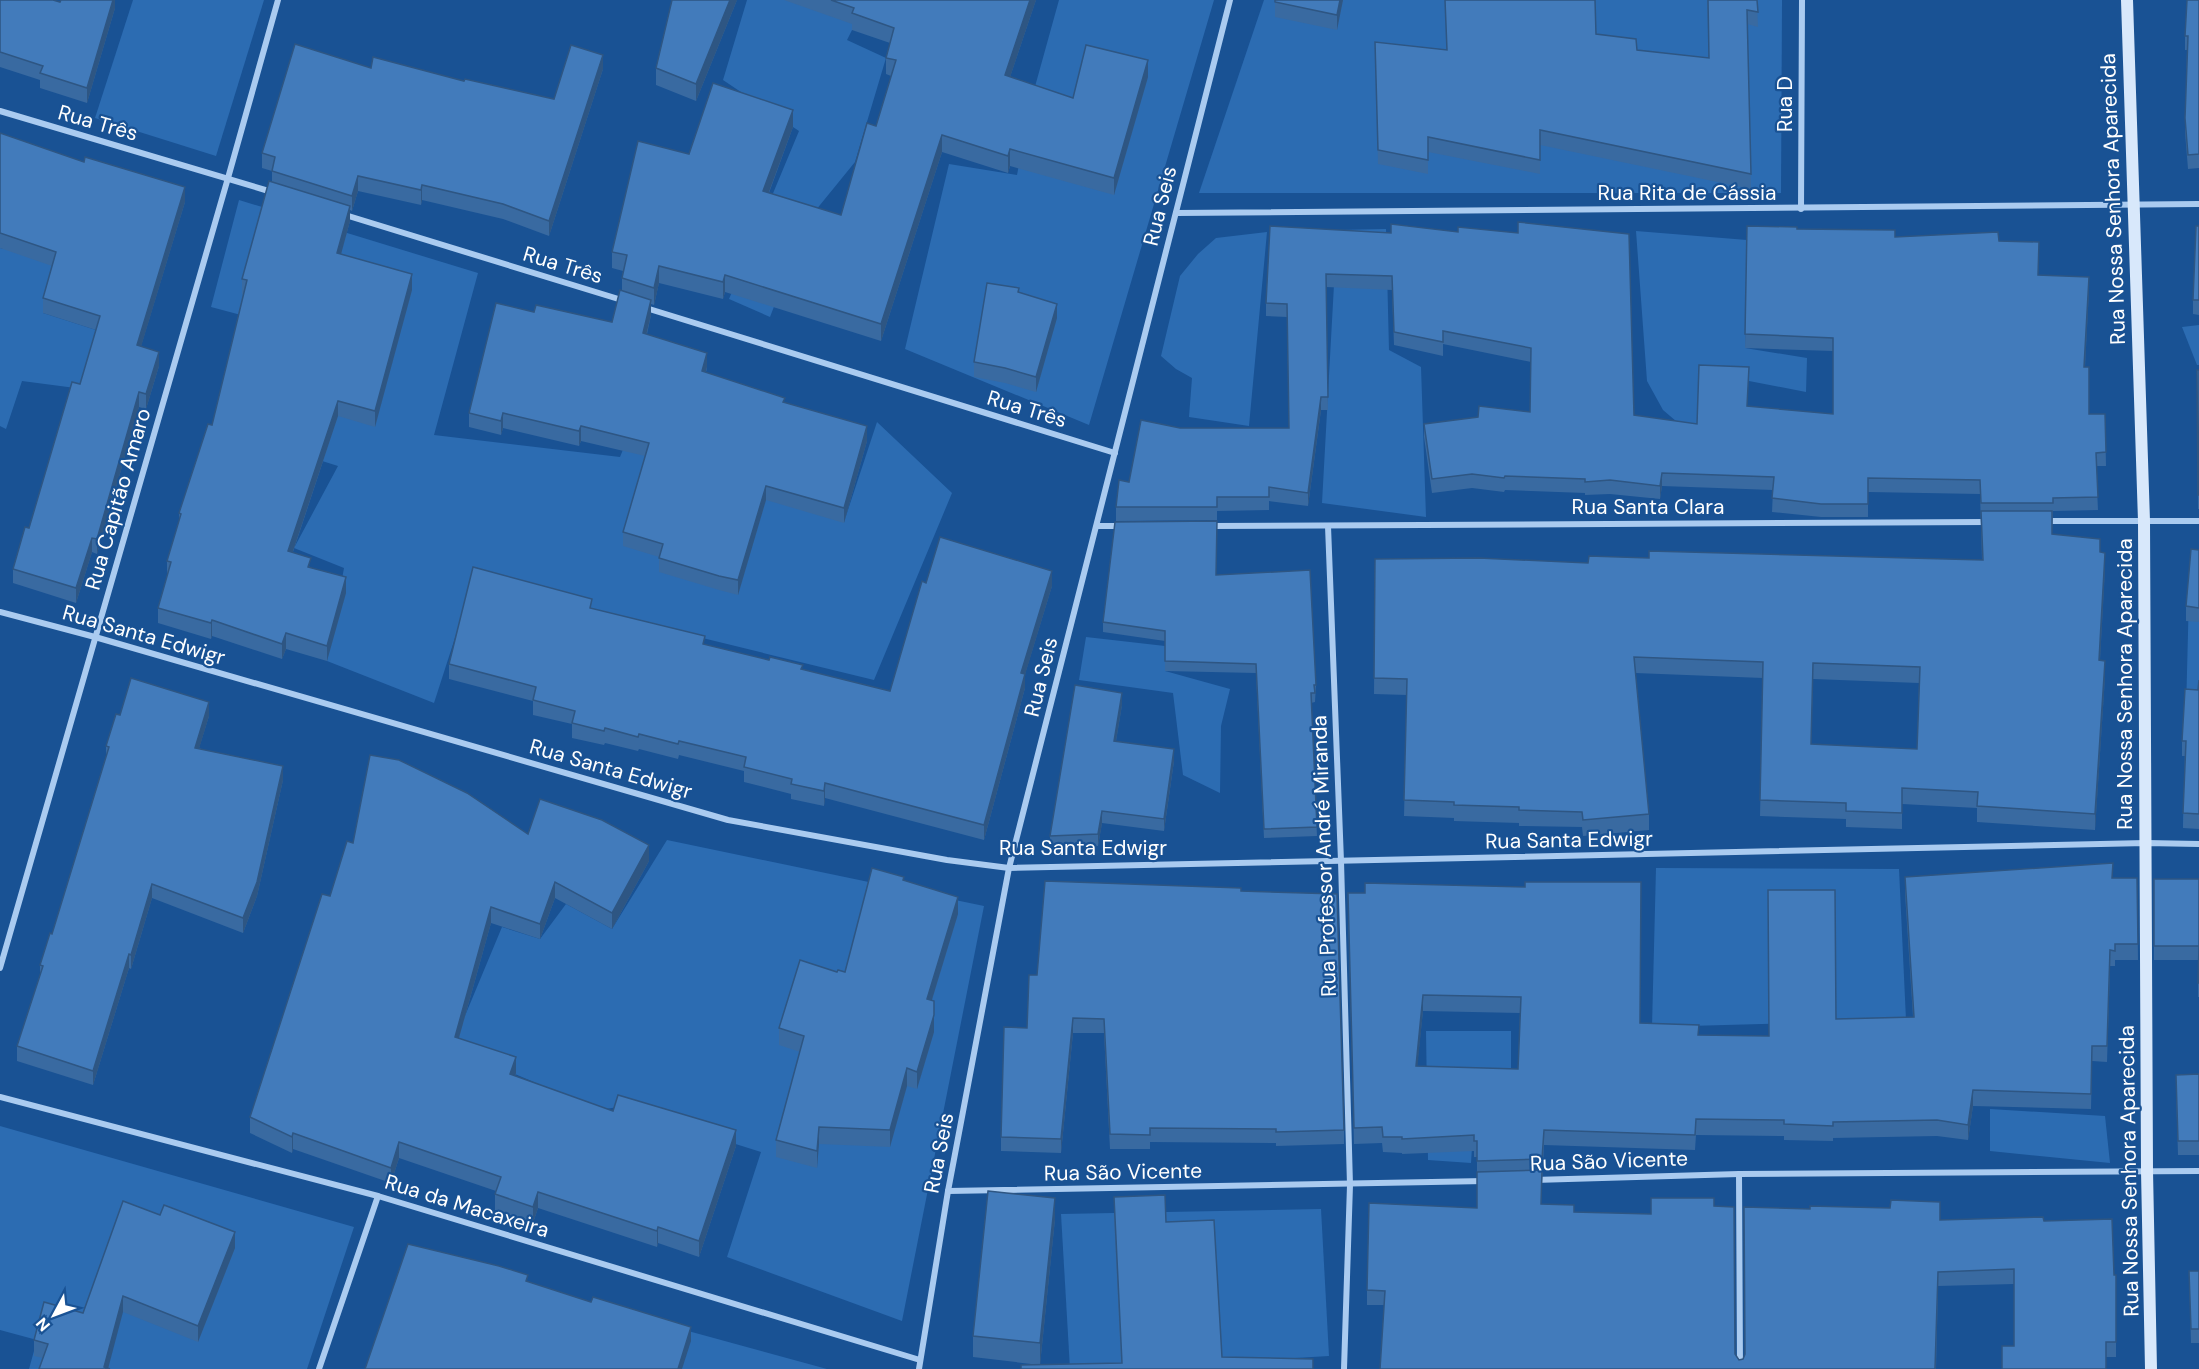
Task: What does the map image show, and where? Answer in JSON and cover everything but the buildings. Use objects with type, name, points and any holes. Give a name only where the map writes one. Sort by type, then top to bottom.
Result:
[{"type":"main road","name":"Rua Nossa Senhora Aparecida","points":[[2127,0],[2144,521],[2151,1369]]},
{"type":"street","name":"Rua Capitão Amaro","points":[[0,968],[278,0]]},
{"type":"street","name":"Rua Seis","points":[[919,1369],[948,1191],[1009,868],[1230,0]]},
{"type":"street","name":"Rua D","points":[[1801,209],[1802,0]]},
{"type":"street","name":"Rua Três","points":[[0,111],[285,196]]},
{"type":"street","name":"Rua Rita de Cássia","points":[[1176,213],[2199,204]]},
{"type":"street","name":"Rua Três","points":[[331,210],[1115,453]]},
{"type":"street","points":[[2038,521],[2199,521]]},
{"type":"street","name":"Rua Santa Clara","points":[[1201,526],[1990,522]]},
{"type":"street","points":[[1097,526],[1131,526]]},
{"type":"street","name":"Rua Professor André Miranda","points":[[1328,526],[1341,861],[1350,1185],[1344,1369]]},
{"type":"street","name":"Rua Santa Edwigr","points":[[0,612],[95,637],[728,820],[946,860],[1009,868],[2146,843],[2199,844]]},
{"type":"street","name":"Rua da Macaxeira","points":[[0,1097],[378,1196],[920,1360]]},
{"type":"street","name":"Rua São Vicente","points":[[1527,1180],[1739,1174],[2199,1171]]},
{"type":"street","points":[[1739,1174],[1740,1369]]},
{"type":"street","name":"Rua São Vicente","points":[[948,1191],[1491,1181]]},
{"type":"street","points":[[319,1369],[378,1196]]},
{"type":"shaded area","points":[[133,0],[264,0],[216,156],[95,118]]},
{"type":"shaded area","points":[[747,0],[860,0],[847,40],[886,58],[855,162],[807,221],[770,317],[729,299],[799,131],[723,80]]},
{"type":"shaded area","points":[[1059,0],[1214,0],[1089,425],[905,349],[949,164],[1017,175],[1031,101]]},
{"type":"shaded area","points":[[1264,0],[1782,0],[1781,193],[1199,193]]},
{"type":"shaded area","points":[[85,171],[43,313],[99,331],[83,389],[22,381],[6,429],[0,426],[0,248],[4,249]]},
{"type":"shaded area","points":[[239,200],[478,273],[434,435],[620,457],[662,353],[707,367],[683,474],[844,522],[877,422],[952,493],[874,680],[473,582],[434,703],[327,661],[344,568],[294,548],[338,466],[284,449],[309,333],[211,307]]},
{"type":"shaded area","points":[[1386,229],[1389,350],[1421,367],[1426,517],[1322,503],[1337,230]]},
{"type":"shaded area","points":[[1636,231],[1747,240],[1745,348],[1807,358],[1806,392],[1749,381],[1697,439],[1663,410],[1647,381]]},
{"type":"shaded area","points":[[1267,232],[1249,426],[1189,417],[1192,378],[1176,369],[1161,356],[1180,276],[1198,254],[1216,238]]},
{"type":"shaded area","points":[[2199,325],[2199,365],[2197,365],[2182,327]]},
{"type":"shaded area","points":[[2190,555],[2199,555],[2199,828],[2183,828]]},
{"type":"shaded area","points":[[1086,637],[1165,646],[1165,671],[1230,689],[1221,726],[1220,793],[1183,775],[1173,693],[1079,680]]},
{"type":"shaded area","points":[[667,840],[984,906],[902,1321],[727,1257],[761,1152],[618,1107],[599,1110],[452,1047],[502,927],[540,939],[566,904],[612,929]]},
{"type":"shaded area","points":[[1656,868],[1899,869],[1906,1020],[1652,1027]]},
{"type":"shaded area","points":[[1426,1031],[1511,1031],[1511,1077],[1476,1084],[1471,1163],[1428,1160]]},
{"type":"shaded area","points":[[1990,1109],[2105,1116],[2110,1163],[1990,1151]]},
{"type":"shaded area","points":[[0,1126],[354,1227],[307,1369],[29,1369],[37,1340],[0,1330]]},
{"type":"shaded area","points":[[1321,1209],[1329,1356],[1110,1369],[1070,1369],[1061,1214]]},
{"type":"shaded area","points":[[542,1291],[827,1369],[511,1369]]}]
